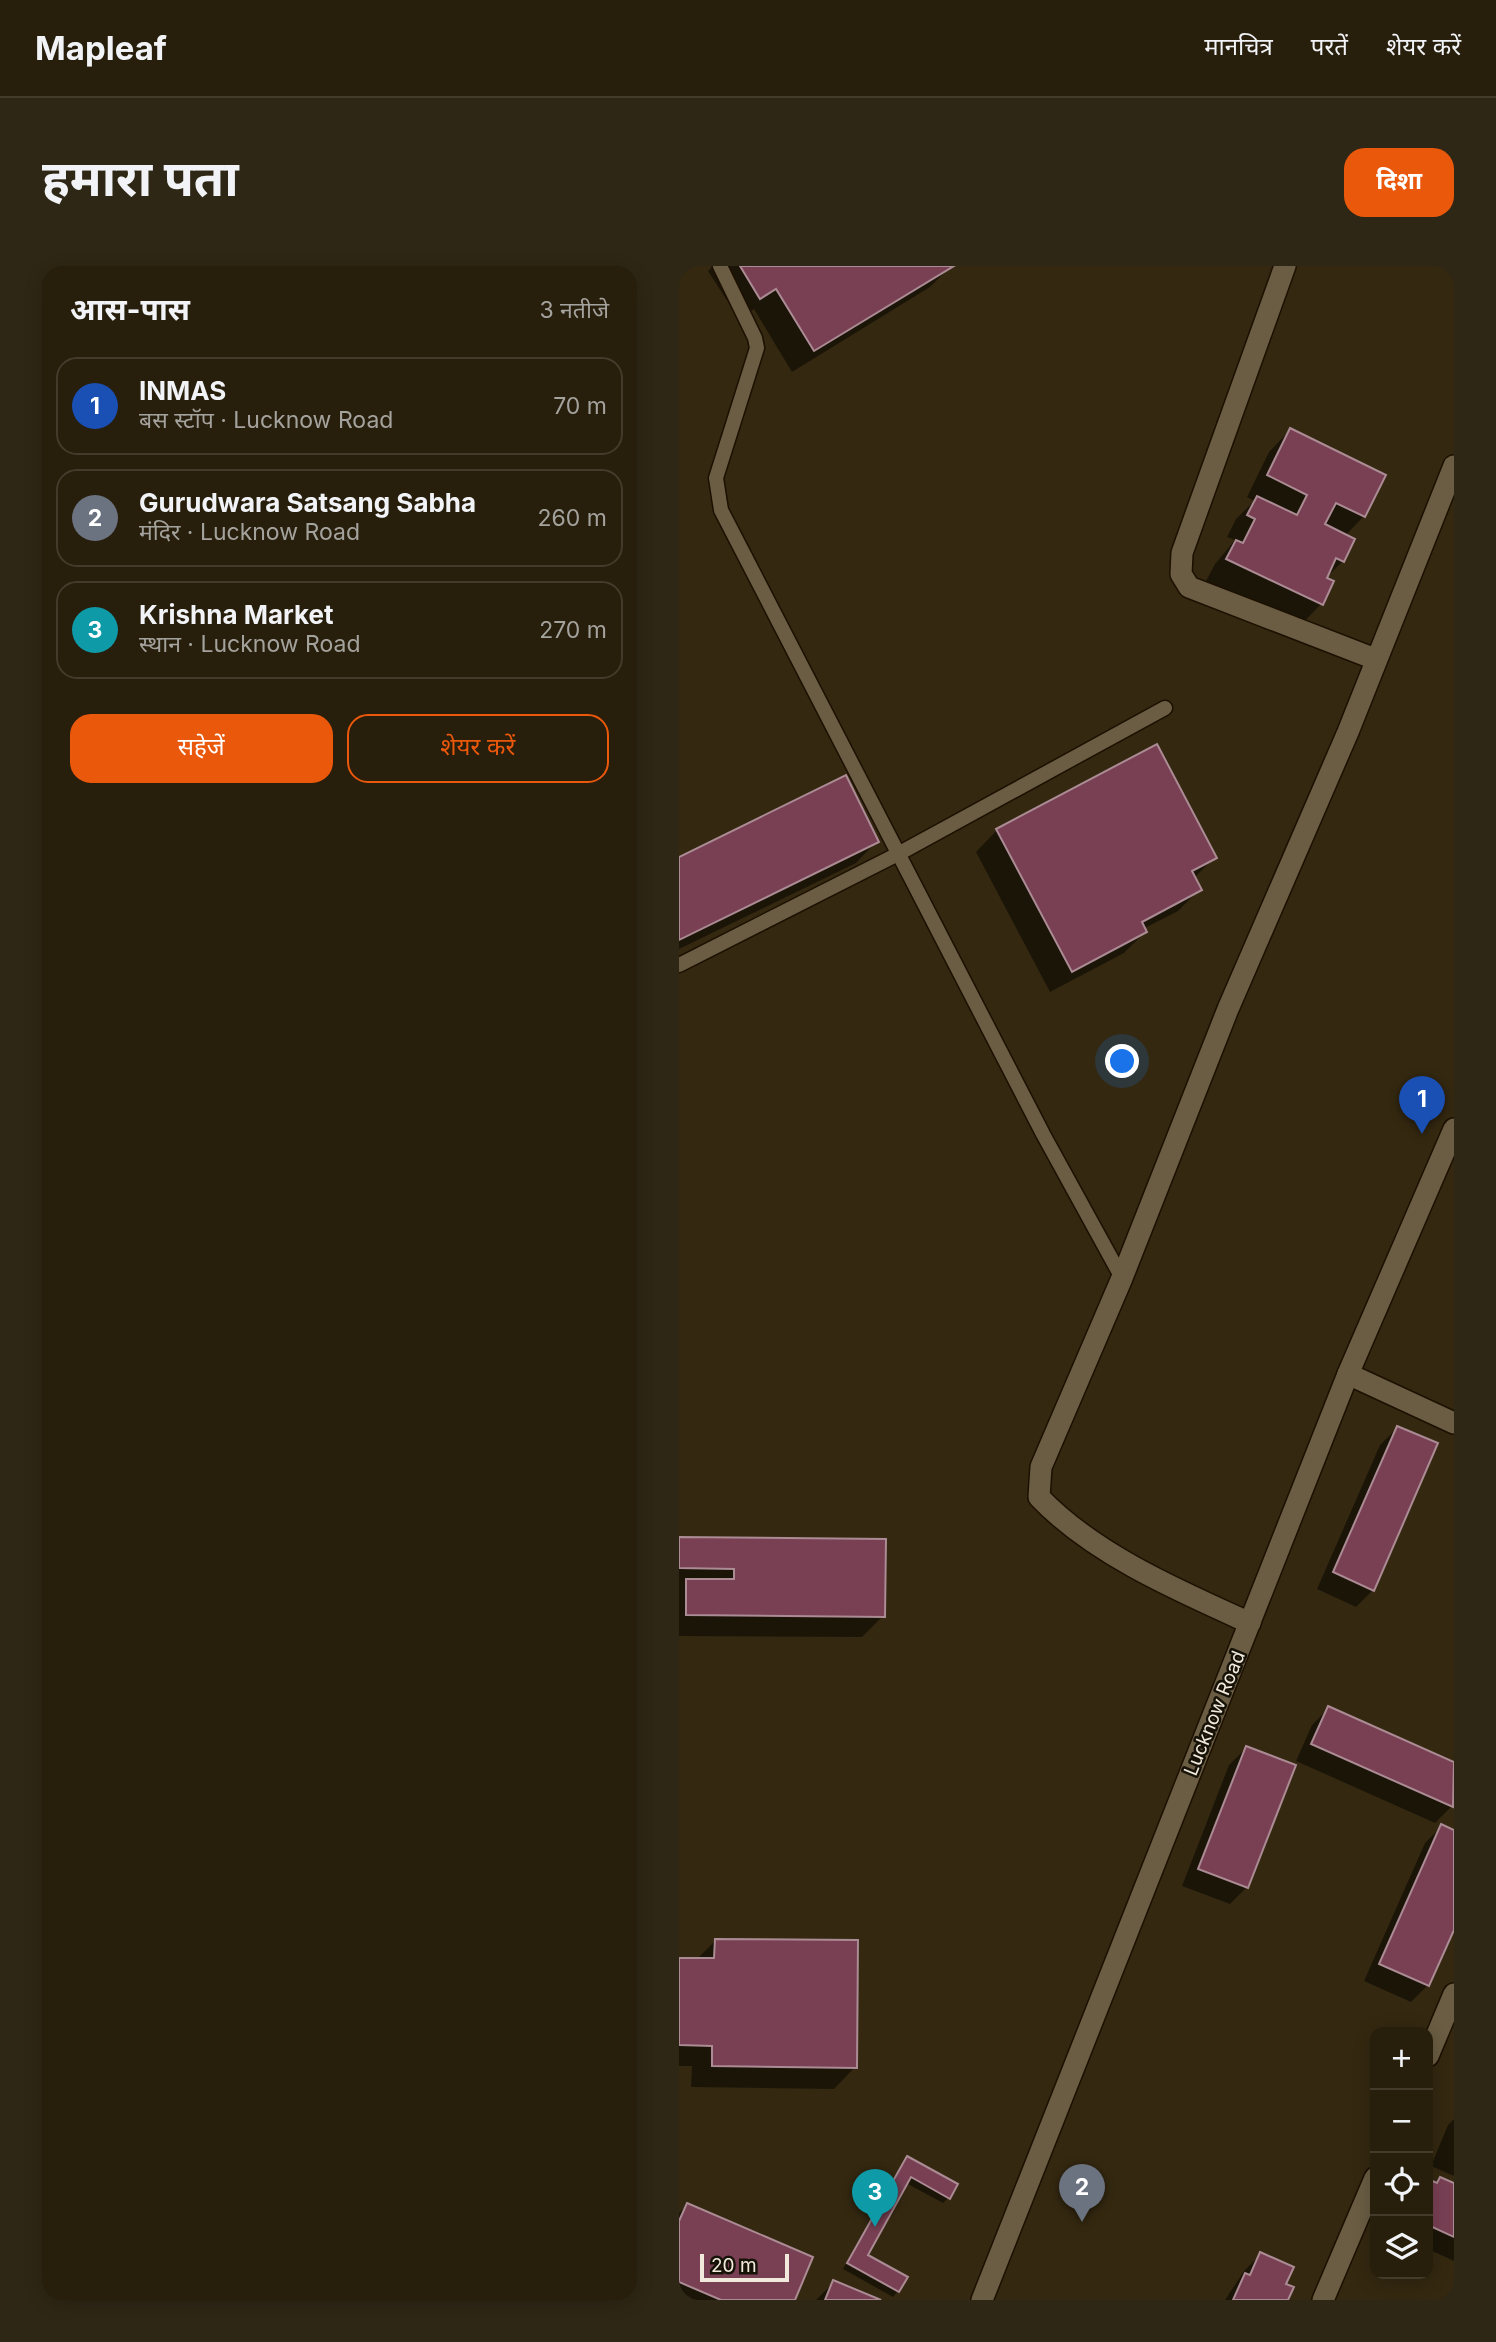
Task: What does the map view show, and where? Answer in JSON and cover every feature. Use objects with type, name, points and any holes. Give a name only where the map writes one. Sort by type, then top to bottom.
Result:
[{"type":"street","points":[[1285,266],[1182,553],[1181,574],[1189,587],[1375,659]]},
{"type":"street","points":[[1250,1623],[1097,1546],[1039,1497],[1041,1466],[1122,1278],[1228,1009],[1348,732],[1454,466]]},
{"type":"street","name":"Lucknow Road","points":[[982,2300],[1348,1374],[1454,1129]]},
{"type":"street","points":[[1348,1374],[1454,1423]]},
{"type":"street","points":[[1433,2044],[1454,1994]]},
{"type":"street","points":[[1323,2300],[1370,2190]]},
{"type":"lane","points":[[720,266],[755,338],[757,348],[716,478],[721,510],[1042,1134],[1122,1278]]},
{"type":"lane","points":[[679,965],[898,854],[1164,708]]},
{"type":"building","points":[[740,266],[954,266],[814,351],[776,289],[760,299]]},
{"type":"building","points":[[1290,428],[1386,475],[1365,517],[1336,503],[1325,524],[1355,539],[1344,562],[1336,558],[1327,578],[1334,581],[1323,605],[1226,559],[1236,540],[1243,543],[1255,519],[1247,515],[1257,496],[1297,515],[1307,495],[1267,475]]},
{"type":"building","points":[[1157,744],[1217,858],[1192,871],[1202,890],[1142,922],[1147,932],[1072,972],[996,829]]},
{"type":"building","points":[[846,775],[879,842],[679,940],[679,857]]},
{"type":"building","points":[[1397,1426],[1438,1443],[1374,1591],[1333,1572]]},
{"type":"building","points":[[679,1537],[886,1539],[885,1617],[686,1615],[686,1579],[734,1579],[734,1569],[679,1568]]},
{"type":"building","points":[[1328,1706],[1454,1762],[1453,1807],[1311,1744]]},
{"type":"building","points":[[1246,1746],[1296,1765],[1248,1888],[1198,1869]]},
{"type":"building","points":[[1441,1824],[1454,1830],[1454,1930],[1429,1986],[1379,1964]]},
{"type":"building","points":[[715,1939],[858,1940],[857,2068],[712,2066],[712,2046],[679,2045],[679,1958],[714,1958]]},
{"type":"building","points":[[907,2156],[958,2184],[950,2199],[911,2177],[868,2255],[908,2277],[899,2292],[847,2263]]},
{"type":"building","points":[[1440,2177],[1454,2183],[1454,2237],[1433,2227],[1433,2181],[1437,2183]]},
{"type":"building","points":[[687,2203],[813,2257],[795,2300],[721,2300],[679,2282],[679,2221]]},
{"type":"building","points":[[1260,2252],[1294,2267],[1286,2284],[1294,2287],[1288,2300],[1233,2300],[1245,2273],[1250,2275]]},
{"type":"building","points":[[833,2280],[881,2300],[825,2300]]},
{"type":"place","name":"INMAS","points":[[1422,1134]]},
{"type":"place","name":"Gurudwara Satsang Sabha","points":[[1082,2222]]},
{"type":"place","name":"Krishna Market","points":[[875,2227]]}]
